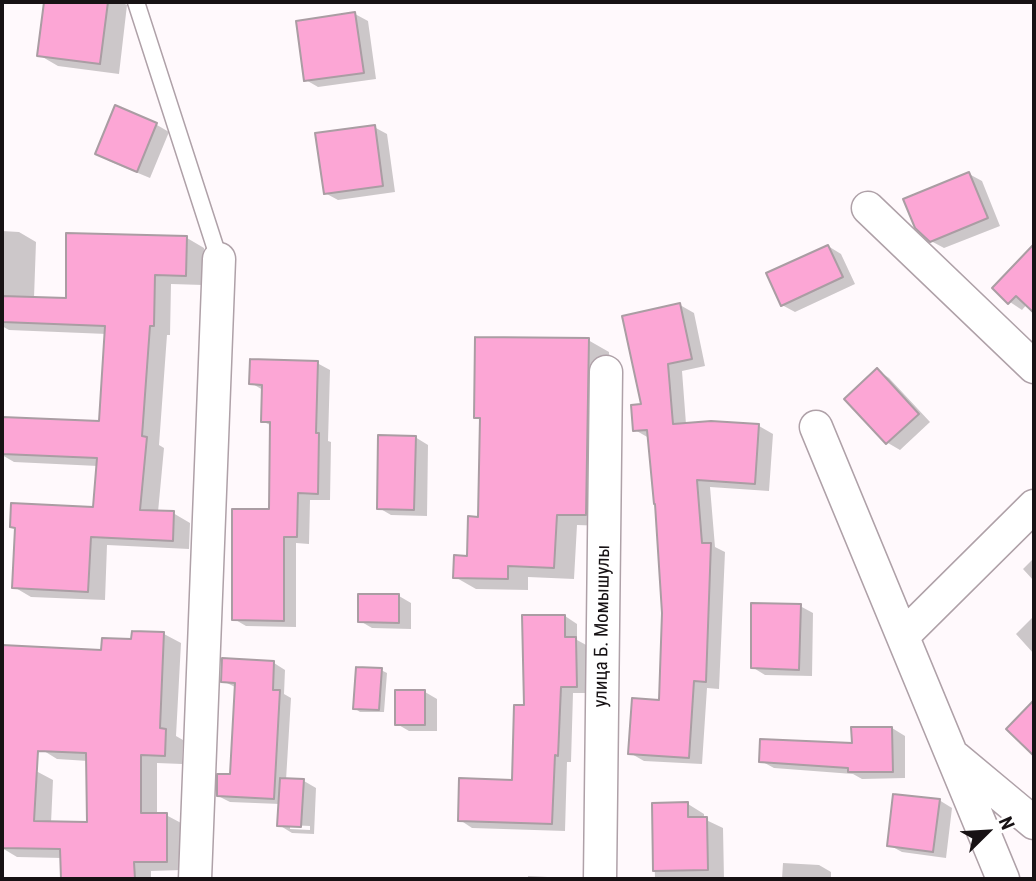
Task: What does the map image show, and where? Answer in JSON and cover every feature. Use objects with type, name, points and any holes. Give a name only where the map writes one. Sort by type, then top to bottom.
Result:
[{"type":"street","points":[[869,208],[1034,367]]},
{"type":"street","points":[[195,879],[219,259]]},
{"type":"street","name":"улица Б. Момышулы","points":[[600,879],[606,372]]},
{"type":"street","points":[[816,427],[1003,879]]},
{"type":"street","points":[[903,636],[1034,506]]},
{"type":"street","points":[[952,755],[1034,823]]},
{"type":"lane","points":[[136,2],[219,259]]},
{"type":"building","points":[[44,2],[108,2],[100,64],[37,56]]},
{"type":"building","points":[[355,12],[364,73],[304,81],[296,21]]},
{"type":"building","points":[[115,105],[157,123],[137,172],[95,154]]},
{"type":"building","points":[[375,125],[383,186],[324,194],[315,133]]},
{"type":"building","points":[[969,172],[988,218],[930,242],[915,228],[903,199]]},
{"type":"building","points":[[66,233],[187,236],[186,276],[155,275],[154,326],[150,326],[142,436],[147,437],[140,510],[174,511],[173,541],[91,537],[88,592],[12,588],[15,528],[10,527],[11,503],[93,507],[97,458],[2,454],[2,417],[99,421],[105,326],[2,322],[2,296],[66,298]]},
{"type":"building","points":[[1034,244],[1034,313],[1016,296],[1008,304],[992,288]]},
{"type":"building","points":[[828,245],[843,277],[781,306],[766,273]]},
{"type":"building","points":[[680,303],[692,359],[668,364],[673,424],[711,421],[759,424],[755,484],[697,480],[702,543],[711,543],[706,682],[694,681],[689,758],[628,754],[632,698],[659,700],[662,613],[647,430],[633,431],[631,405],[641,404],[622,316]]},
{"type":"building","points":[[475,337],[589,338],[586,515],[557,515],[554,568],[508,566],[508,579],[453,578],[454,555],[467,556],[468,516],[478,517],[480,418],[474,418]]},
{"type":"building","points":[[250,359],[318,361],[318,494],[298,493],[297,537],[284,537],[284,621],[232,620],[232,509],[269,509],[270,422],[261,422],[262,385],[249,384]]},
{"type":"building","points":[[877,368],[919,414],[886,444],[844,399]]},
{"type":"building","points":[[378,435],[416,436],[414,510],[377,509]]},
{"type":"building","points":[[358,594],[399,594],[399,623],[358,622]]},
{"type":"building","points":[[751,603],[801,604],[799,670],[751,668]]},
{"type":"building","points":[[522,615],[565,615],[565,637],[576,637],[577,687],[561,687],[552,824],[458,821],[459,778],[512,780],[514,705],[524,705]]},
{"type":"building","points":[[132,631],[164,632],[160,728],[166,729],[165,756],[141,755],[141,813],[167,813],[167,862],[134,862],[135,879],[61,879],[60,849],[2,848],[2,645],[101,650],[102,638],[131,639]],"holes":[[[38,751],[86,753],[87,822],[34,821]]]},
{"type":"building","points":[[222,658],[274,661],[273,690],[280,690],[274,799],[217,796],[217,774],[230,774],[235,683],[221,682]]},
{"type":"building","points":[[356,667],[382,668],[379,710],[353,709]]},
{"type":"building","points":[[395,690],[425,690],[425,725],[395,725]]},
{"type":"building","points":[[1034,700],[1034,756],[1006,729]]},
{"type":"building","points":[[851,727],[892,727],[893,772],[848,772],[848,768],[759,762],[760,739],[852,743]]},
{"type":"building","points":[[280,778],[304,779],[301,827],[277,826]]},
{"type":"building","points":[[893,794],[940,799],[933,852],[887,846]]},
{"type":"building","points":[[688,802],[688,817],[707,817],[708,870],[653,871],[652,803]]}]
